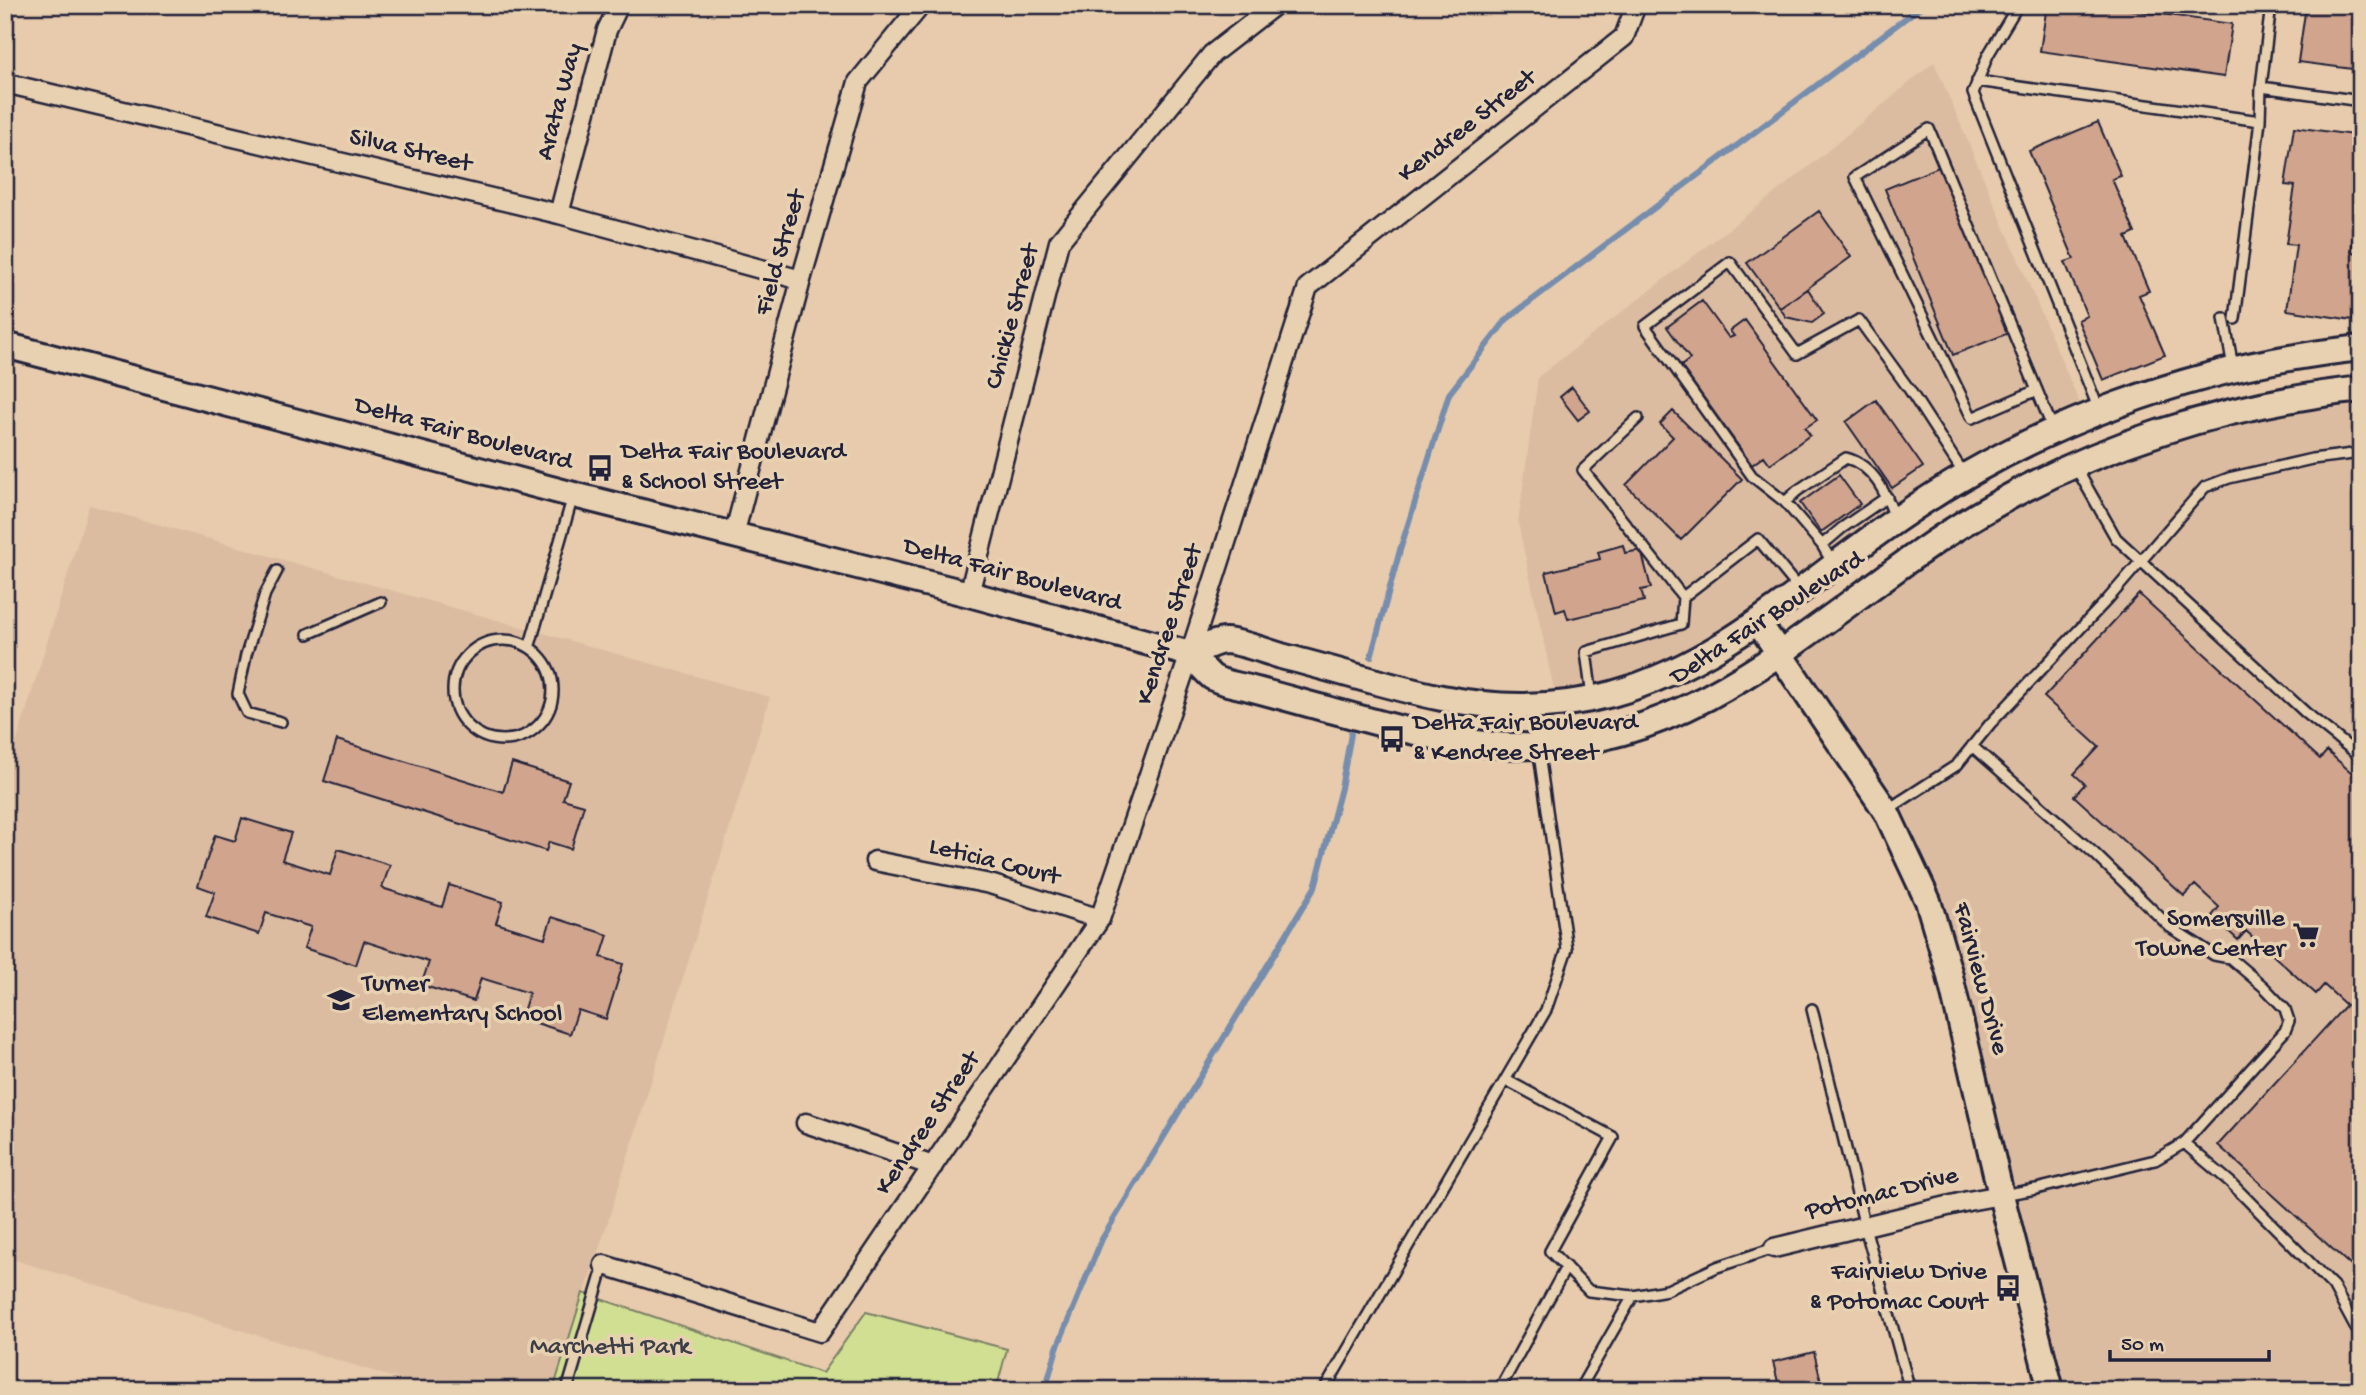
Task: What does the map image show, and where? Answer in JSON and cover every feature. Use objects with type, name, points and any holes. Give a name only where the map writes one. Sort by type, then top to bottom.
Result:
[{"type":"main road","name":"Delta Fair Boulevard","points":[[1190,654],[1223,641],[1417,692],[1487,704],[1531,706],[1592,699],[1652,682],[1675,672],[1758,622],[1800,590],[1828,555],[1895,520],[1965,476],[2054,430],[2150,393],[2234,369],[2299,356],[2361,348]]},
{"type":"main road","name":"Delta Fair Boulevard","points":[[6,349],[969,594],[1190,654],[1214,678],[1395,728],[1464,742],[1538,746],[1609,735],[1668,718],[1718,693],[1780,653],[1949,533],[2002,500],[2074,465],[2209,417],[2361,389]]},
{"type":"main road","name":"Fairview Drive","points":[[1758,622],[1886,811],[1917,873],[1939,933],[2001,1195],[2051,1390]]},
{"type":"street","name":"Arata Way","points":[[559,215],[607,30],[619,5]]},
{"type":"street","name":"Field Street","points":[[734,535],[801,280],[859,82],[921,5]]},
{"type":"street","name":"Chickie Street","points":[[969,594],[1059,242],[1212,54],[1275,5]]},
{"type":"street","name":"Kendree Street","points":[[604,1265],[820,1332],[1100,919],[1190,654],[1308,287],[1624,37],[1636,5]]},
{"type":"street","name":"Silva Street","points":[[5,83],[559,215],[801,280]]},
{"type":"street","name":"Leticia Court","points":[[875,861],[990,884],[1100,919]]},
{"type":"street","points":[[806,1123],[933,1166]]},
{"type":"street","name":"Potomac Drive","points":[[1774,1248],[1968,1200],[2001,1195]]},
{"type":"lane","points":[[2018,5],[1988,55],[1973,93],[2099,412]]},
{"type":"lane","points":[[2235,319],[2260,121],[2261,87],[2271,5]]},
{"type":"lane","points":[[1978,81],[2260,121]]},
{"type":"lane","points":[[2261,87],[2361,101]]},
{"type":"lane","points":[[2037,390],[1972,418],[1855,177],[1929,129],[2054,430]]},
{"type":"lane","points":[[1887,497],[1842,528],[1828,555],[1785,502],[1752,476],[1646,326],[1730,262],[1797,354],[1859,320],[1909,389],[1965,476]]},
{"type":"lane","points":[[2224,318],[2234,369]]},
{"type":"lane","points":[[1592,699],[1586,652],[1681,624],[1682,597],[1583,470],[1638,418]]},
{"type":"lane","points":[[1886,811],[1956,765],[2108,599],[2205,487],[2229,478],[2312,459],[2361,453]]},
{"type":"lane","points":[[1785,502],[1846,458],[1858,461],[1871,473],[1887,497],[1895,520]]},
{"type":"lane","points":[[2074,465],[2116,538],[2306,713],[2361,757]]},
{"type":"lane","points":[[530,645],[574,495]]},
{"type":"lane","points":[[1682,597],[1758,539],[1800,590]]},
{"type":"lane","points":[[277,571],[265,594],[246,655],[238,694],[247,713],[281,722]]},
{"type":"lane","points":[[309,634],[381,602]]},
{"type":"lane","points":[[499,638],[530,645],[551,670],[553,690],[554,701],[538,729],[508,741],[476,734],[455,710],[453,678],[469,650],[499,638]]},
{"type":"lane","points":[[1324,1390],[1546,1010],[1567,949],[1538,746]]},
{"type":"lane","points":[[1972,746],[2095,853],[2170,927],[2214,955],[2230,958],[2264,987],[2285,1009],[2289,1021],[2285,1031],[2184,1143],[2155,1160],[2001,1195]]},
{"type":"lane","points":[[1812,1009],[1865,1227],[1910,1390]]},
{"type":"lane","points":[[1506,1080],[1613,1137],[1550,1251],[1589,1291],[1633,1296],[1667,1290],[1717,1267],[1774,1248]]},
{"type":"lane","points":[[2184,1143],[2230,1182],[2333,1286],[2348,1317],[2361,1334]]},
{"type":"lane","points":[[566,1390],[604,1265]]},
{"type":"lane","points":[[1499,1390],[1566,1267]]},
{"type":"lane","points":[[1579,1390],[1633,1296]]},
{"type":"shaded area","points":[[1934,62],[2084,413],[1760,607],[1664,669],[1555,694],[1518,523],[1538,377],[1801,173]]},
{"type":"shaded area","points":[[2361,389],[2361,1390],[2051,1390],[1928,901],[1780,653],[1923,551],[2122,446]]},
{"type":"shaded area","name":"Turner Elementary School","points":[[89,505],[770,697],[553,1390],[434,1390],[5,1257],[5,780]]},
{"type":"green space","name":"Marchetti Park","points":[[583,1293],[822,1373],[866,1312],[1007,1349],[996,1390],[553,1390]]},
{"type":"building","points":[[2047,5],[2098,5],[2232,24],[2224,77],[2040,51]]},
{"type":"building","points":[[2306,5],[2361,5],[2361,70],[2298,62]]},
{"type":"building","points":[[2098,122],[2121,176],[2112,179],[2135,233],[2126,237],[2149,291],[2139,295],[2165,355],[2103,380],[2078,320],[2087,316],[2065,262],[2074,259],[2029,151]]},
{"type":"building","points":[[2294,127],[2361,136],[2361,182],[2351,252],[2361,253],[2361,263],[2353,320],[2287,310],[2296,245],[2286,244],[2295,186],[2285,185]]},
{"type":"building","points":[[1941,166],[2009,333],[1953,355],[1885,189]]},
{"type":"building","points":[[1819,211],[1851,257],[1780,308],[1747,263]]},
{"type":"building","points":[[1808,289],[1824,314],[1812,323],[1786,317],[1780,308]]},
{"type":"building","points":[[1702,301],[1729,338],[1734,336],[1730,331],[1745,320],[1817,420],[1805,428],[1810,435],[1770,464],[1764,456],[1752,465],[1681,366],[1690,359],[1667,327]]},
{"type":"building","points":[[1572,387],[1590,411],[1578,420],[1560,397]]},
{"type":"building","points":[[1876,400],[1923,467],[1892,488],[1846,422]]},
{"type":"building","points":[[1673,411],[1742,479],[1681,540],[1626,485],[1673,437],[1660,424]]},
{"type":"building","points":[[1839,475],[1860,504],[1821,532],[1800,503]]},
{"type":"building","points":[[1623,545],[1625,553],[1641,550],[1651,588],[1641,590],[1644,601],[1568,619],[1565,609],[1556,612],[1546,572],[1600,559],[1598,552]]},
{"type":"building","name":"Somersville Towne Center","points":[[2139,594],[2320,759],[2327,751],[2361,781],[2361,1275],[2218,1145],[2346,1005],[2324,985],[2316,994],[2246,931],[2238,940],[2212,916],[2219,907],[2195,885],[2184,896],[2074,796],[2085,784],[2074,774],[2099,747],[2044,697]]},
{"type":"building","points":[[337,740],[503,792],[512,763],[569,781],[563,799],[584,805],[571,849],[549,842],[546,851],[324,781]]},
{"type":"building","points":[[242,818],[291,833],[282,860],[330,875],[338,849],[390,865],[382,888],[442,907],[449,885],[503,902],[496,923],[545,938],[552,917],[608,935],[601,957],[623,964],[606,1019],[578,1010],[570,1034],[521,1018],[529,993],[481,978],[474,1001],[421,985],[429,962],[364,941],[356,965],[304,948],[311,927],[266,913],[259,934],[206,917],[215,892],[198,886],[215,835],[235,841]]},
{"type":"building","points":[[1814,1352],[1823,1390],[1780,1390],[1773,1362]]},
{"type":"waterway","points":[[1371,657],[1400,550],[1449,394],[1507,319],[1923,5]]},
{"type":"waterway","points":[[1045,1390],[1057,1348],[1102,1239],[1315,887],[1341,788],[1351,734]]},
{"type":"place","name":"Delta Fair Boulevard & School Street","points":[[600,468]]},
{"type":"place","name":"Delta Fair Boulevard & Kendree Street","points":[[1392,739]]},
{"type":"place","name":"Somersville Towne Center","points":[[2306,935]]},
{"type":"place","name":"Turner Elementary School","points":[[341,1000]]},
{"type":"place","name":"Fairview Drive & Potomac Court","points":[[2008,1288]]}]
